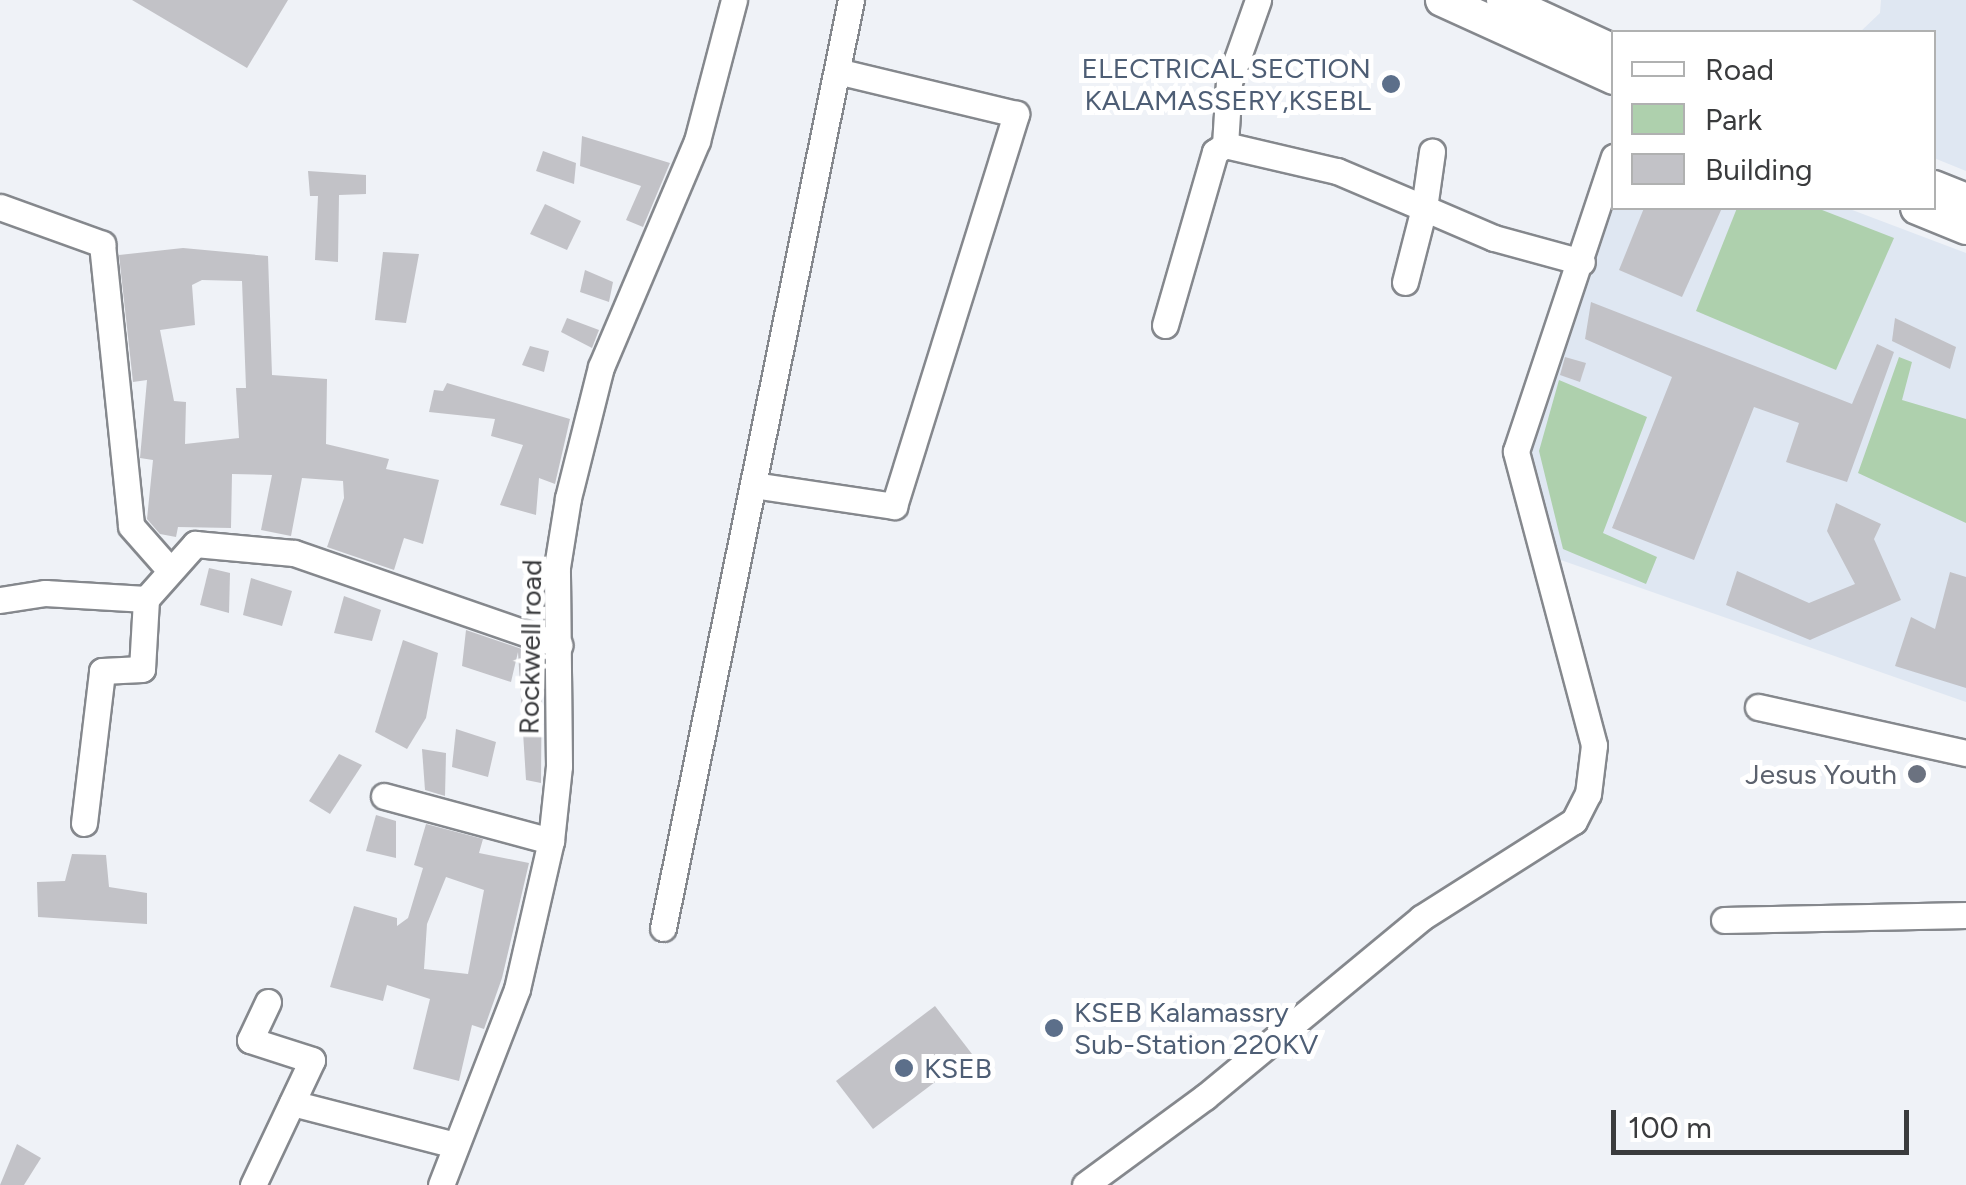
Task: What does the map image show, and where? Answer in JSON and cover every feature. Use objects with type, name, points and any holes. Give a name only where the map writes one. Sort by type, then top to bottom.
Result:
[{"type":"main road","points":[[1442,0],[1611,77]]},
{"type":"main road","points":[[1503,0],[1611,49]]},
{"type":"main road","points":[[1936,187],[1966,200]]},
{"type":"main road","points":[[1922,210],[1966,228]]},
{"type":"street","name":"Rockwell road","points":[[442,1185],[516,989],[552,841],[559,645],[557,567],[601,367],[697,141],[734,0]]},
{"type":"street","points":[[663,928],[852,0]]},
{"type":"street","points":[[1225,144],[1229,82],[1258,0]]},
{"type":"street","points":[[753,485],[894,506],[1016,114],[837,71]]},
{"type":"street","points":[[1165,324],[1214,152],[1225,144],[1336,171],[1494,238],[1582,262]]},
{"type":"street","points":[[1405,282],[1424,208],[1432,152]]},
{"type":"street","points":[[1085,1185],[1205,1097],[1421,918],[1574,821],[1588,794],[1594,745],[1516,451],[1611,167]]},
{"type":"street","points":[[0,207],[102,244],[131,526],[168,568]]},
{"type":"street","points":[[84,823],[102,670],[142,670],[146,599],[168,568],[195,544],[294,554],[559,645]]},
{"type":"street","points":[[0,600],[45,593],[146,599]]},
{"type":"street","points":[[1758,707],[1966,753]]},
{"type":"street","points":[[384,796],[552,841]]},
{"type":"street","points":[[1724,920],[1966,915]]},
{"type":"street","points":[[253,1185],[312,1060],[250,1040],[268,1002]]},
{"type":"street","points":[[292,1104],[456,1144]]},
{"type":"shaded area","points":[[1881,0],[1966,0],[1966,171],[1936,159],[1936,30],[1862,30],[1880,13]]},
{"type":"shaded area","points":[[1611,201],[1611,210],[1852,210],[1966,253],[1966,702],[1555,558],[1527,452]]},
{"type":"green space","points":[[1736,210],[1822,210],[1894,238],[1836,370],[1696,311]]},
{"type":"green space","points":[[1899,357],[1912,362],[1902,400],[1966,419],[1966,523],[1858,473]]},
{"type":"green space","points":[[1559,380],[1647,417],[1603,533],[1657,557],[1646,584],[1563,549],[1539,451]]},
{"type":"building","points":[[132,0],[288,0],[247,68]]},
{"type":"building","points":[[582,136],[670,163],[643,227],[626,220],[641,186],[580,166]]},
{"type":"building","points":[[543,151],[576,163],[574,184],[536,171]]},
{"type":"building","points":[[308,171],[366,175],[366,194],[339,195],[338,262],[315,260],[318,196],[310,196]]},
{"type":"building","points":[[545,204],[581,221],[567,250],[530,234]]},
{"type":"building","points":[[1643,210],[1721,210],[1682,297],[1619,270]]},
{"type":"building","points":[[183,248],[268,256],[272,375],[327,379],[326,444],[389,459],[386,469],[439,480],[423,544],[404,538],[394,570],[327,547],[344,498],[343,481],[302,478],[291,536],[261,530],[272,475],[232,474],[231,528],[178,527],[176,537],[160,534],[147,519],[153,460],[140,458],[147,380],[133,382],[119,255]],"holes":[[[202,280],[242,281],[246,388],[236,388],[239,438],[185,444],[186,402],[174,401],[160,330],[195,325],[192,285]]]},
{"type":"building","points":[[383,252],[419,254],[406,323],[375,320]]},
{"type":"building","points":[[585,270],[613,282],[609,302],[580,292]]},
{"type":"building","points":[[1591,302],[1852,404],[1877,344],[1894,352],[1847,482],[1786,462],[1799,423],[1754,407],[1694,560],[1612,528],[1672,377],[1585,339]]},
{"type":"building","points":[[567,318],[599,330],[592,348],[561,332]]},
{"type":"building","points":[[1895,318],[1956,347],[1950,369],[1892,341]]},
{"type":"building","points":[[530,346],[549,351],[544,372],[522,365]]},
{"type":"building","points":[[1565,357],[1586,363],[1580,382],[1560,375]]},
{"type":"building","points":[[447,383],[570,419],[555,484],[539,478],[536,515],[500,505],[523,445],[491,436],[495,419],[429,412],[434,390],[443,391]]},
{"type":"building","points":[[1836,503],[1881,524],[1874,539],[1901,600],[1810,640],[1726,605],[1737,571],[1809,603],[1855,584],[1827,531]]},
{"type":"building","points":[[209,568],[230,573],[229,613],[200,605]]},
{"type":"building","points":[[1950,572],[1966,577],[1966,688],[1895,666],[1911,617],[1935,629]]},
{"type":"building","points":[[251,578],[292,591],[282,626],[243,615]]},
{"type":"building","points":[[344,596],[381,610],[372,641],[334,633]]},
{"type":"building","points":[[466,630],[542,656],[541,783],[526,780],[518,652],[511,682],[462,666]]},
{"type":"building","points":[[403,640],[438,653],[426,718],[407,749],[375,732]]},
{"type":"building","points":[[456,729],[496,742],[488,777],[452,767]]},
{"type":"building","points":[[422,749],[446,753],[445,796],[425,790]]},
{"type":"building","points":[[339,754],[362,765],[330,814],[309,801]]},
{"type":"building","points":[[376,815],[396,821],[396,858],[366,851]]},
{"type":"building","points":[[426,824],[483,839],[479,853],[529,863],[502,978],[484,1029],[472,1025],[459,1081],[413,1069],[430,999],[387,985],[383,1001],[330,987],[354,906],[397,918],[397,926],[408,918],[423,868],[414,865]],"holes":[[[446,877],[484,890],[468,974],[424,969],[427,924]]]},
{"type":"building","points":[[72,854],[106,855],[109,887],[147,893],[147,924],[38,917],[37,882],[65,881]]},
{"type":"building","name":"KSEB","points":[[935,1006],[972,1054],[873,1129],[836,1081]]},
{"type":"building","points":[[17,1144],[41,1158],[24,1185],[0,1185]]},
{"type":"place","name":"ELECTRICAL SECTION KALAMASSERY,KSEBL","points":[[1391,84]]},
{"type":"place","name":"Jesus Youth","points":[[1917,774]]},
{"type":"place","name":"KSEB Kalamassry Sub-Station 220KV","points":[[1054,1028]]},
{"type":"place","name":"KSEB","points":[[904,1068]]}]
